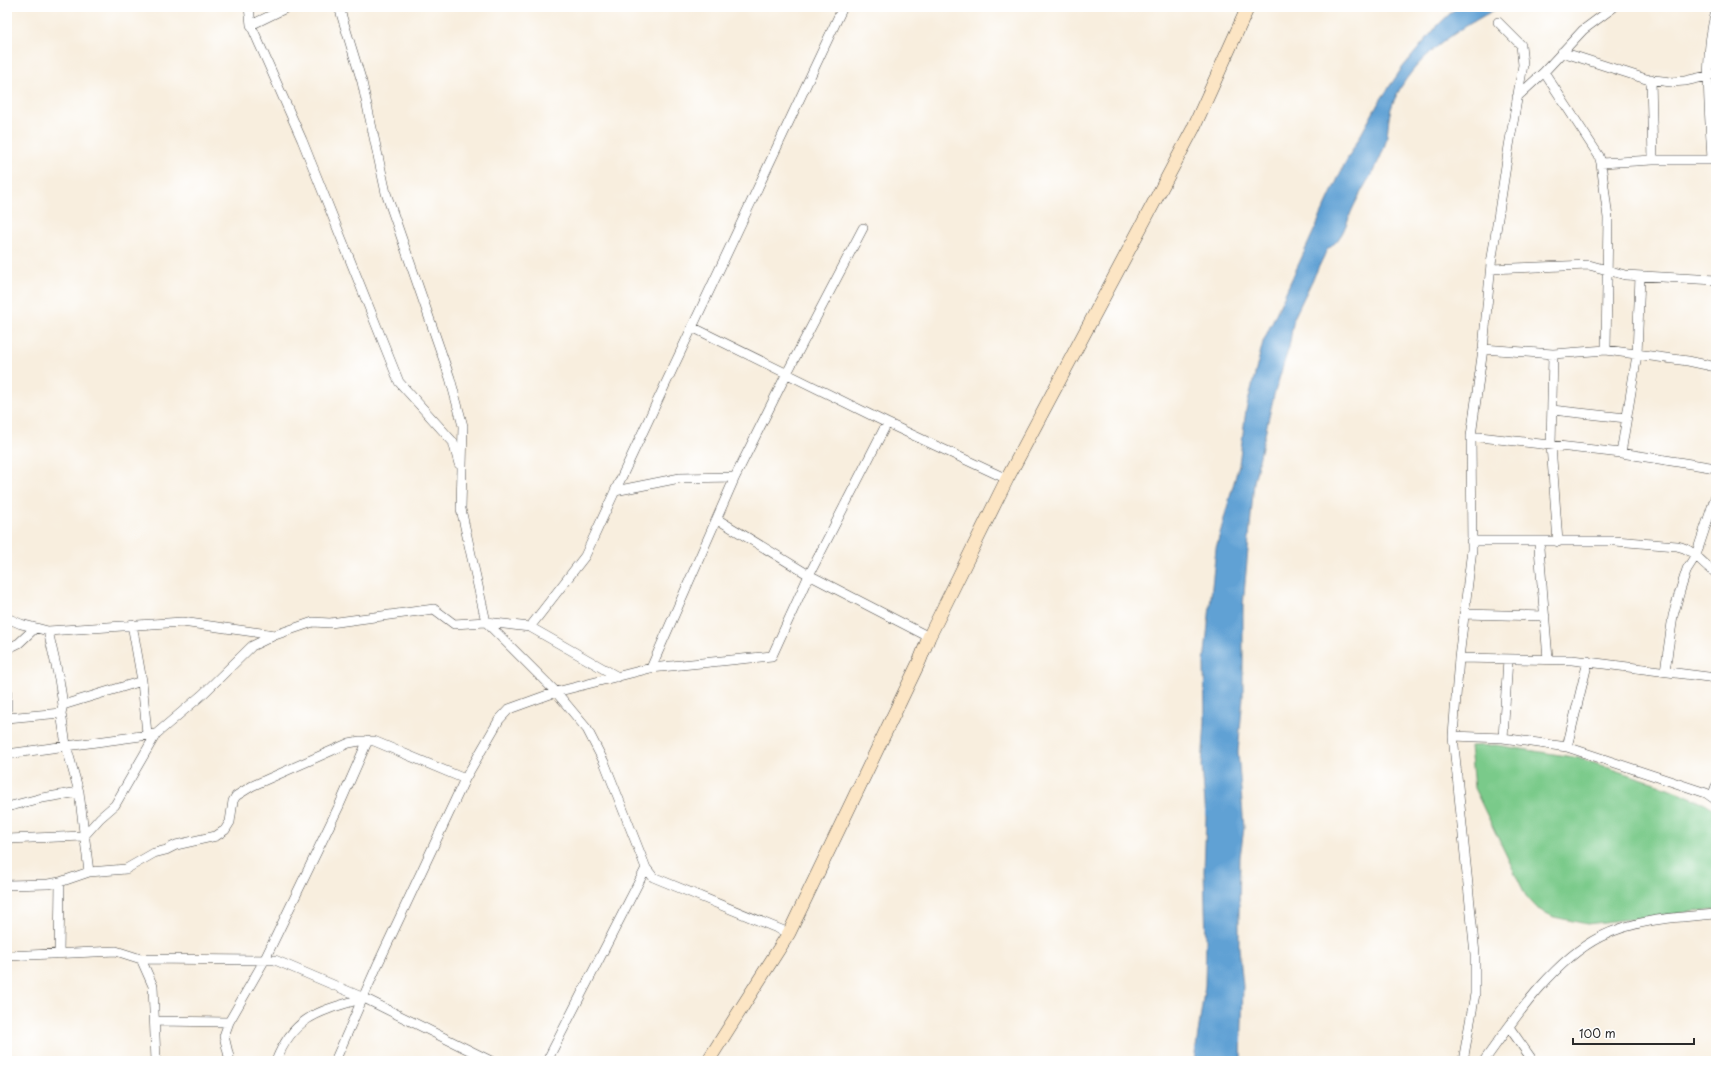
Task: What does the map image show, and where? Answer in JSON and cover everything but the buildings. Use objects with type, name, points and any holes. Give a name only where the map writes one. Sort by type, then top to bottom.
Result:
[{"type":"street","points":[[249,7],[250,25],[302,140],[399,382],[453,442],[462,476]]},
{"type":"street","points":[[250,25],[288,7]]},
{"type":"street","points":[[339,7],[362,82],[386,193],[450,378],[463,426],[461,510],[486,622],[556,692],[587,729],[605,764],[646,868],[653,877],[789,933]]},
{"type":"street","points":[[530,627],[585,556],[843,7]]},
{"type":"street","points":[[708,1061],[789,933],[920,660],[929,637],[1007,479],[1193,129],[1248,7]]},
{"type":"street","points":[[1517,97],[1544,72],[1583,30],[1614,7]]},
{"type":"street","points":[[1601,162],[1714,160],[1711,31],[1716,11]]},
{"type":"street","points":[[1463,1061],[1475,994],[1475,954],[1453,736],[1459,658],[1472,549],[1471,436],[1483,349],[1491,269],[1523,65],[1521,45],[1498,22]]},
{"type":"street","points":[[1562,52],[1636,76],[1671,82],[1698,79],[1713,74]]},
{"type":"street","points":[[1544,72],[1599,156],[1601,162],[1608,218],[1606,270],[1606,350]]},
{"type":"street","points":[[1651,79],[1653,160]]},
{"type":"street","points":[[651,668],[735,476],[863,228]]},
{"type":"street","points":[[1491,269],[1589,265],[1625,275],[1716,280]]},
{"type":"street","points":[[1621,453],[1637,354],[1640,276]]},
{"type":"street","points":[[692,327],[887,423],[1007,479]]},
{"type":"street","points":[[1483,349],[1553,354],[1606,350],[1716,367]]},
{"type":"street","points":[[1553,354],[1551,445],[1558,542]]},
{"type":"street","points":[[1552,410],[1626,418]]},
{"type":"street","points":[[335,1061],[377,966],[465,779],[499,720],[509,709],[556,692],[651,668],[772,656],[809,575],[887,423]]},
{"type":"street","points":[[1471,436],[1621,453],[1716,468]]},
{"type":"street","points":[[615,491],[680,478],[735,476]]},
{"type":"street","points":[[1665,671],[1673,616],[1680,590],[1687,569],[1696,555],[1716,495]]},
{"type":"street","points":[[717,519],[809,575],[929,637]]},
{"type":"street","points":[[1471,541],[1615,541],[1685,547],[1716,573]]},
{"type":"street","points":[[1541,541],[1540,548],[1548,659]]},
{"type":"street","points":[[7,839],[84,836],[100,818],[115,805],[151,734],[203,694],[252,646],[275,635],[313,622],[330,623],[434,609],[454,624],[486,622],[530,627],[618,677]]},
{"type":"street","points":[[1464,614],[1545,616]]},
{"type":"street","points":[[7,618],[48,631],[132,624],[182,622],[275,635]]},
{"type":"street","points":[[132,624],[151,734]]},
{"type":"street","points":[[7,649],[19,643],[35,628]]},
{"type":"street","points":[[48,631],[59,679],[66,745],[79,792],[89,872]]},
{"type":"street","points":[[1459,658],[1588,661],[1615,666],[1716,678]]},
{"type":"street","points":[[1503,738],[1508,659]]},
{"type":"street","points":[[1568,746],[1588,661]]},
{"type":"street","points":[[7,694],[7,718],[62,709],[142,681]]},
{"type":"street","points":[[7,754],[151,734]]},
{"type":"street","points":[[1453,736],[1503,738],[1568,746],[1714,798],[1716,786]]},
{"type":"street","points":[[7,885],[60,882],[89,872],[126,869],[154,853],[166,850],[176,845],[216,836],[225,830],[231,818],[233,801],[236,796],[349,743],[368,740],[388,746],[465,779]]},
{"type":"street","points":[[230,1061],[224,1036],[229,1022],[264,961],[339,806],[368,740]]},
{"type":"street","points":[[7,807],[42,798],[79,792]]},
{"type":"street","points":[[547,1061],[646,868]]},
{"type":"street","points":[[59,954],[60,882]]},
{"type":"street","points":[[1484,1061],[1509,1027],[1559,968],[1576,953],[1600,937],[1630,926],[1650,922],[1716,914]]},
{"type":"street","points":[[7,956],[116,951],[141,959],[275,960],[364,998],[490,1061]]},
{"type":"street","points":[[141,959],[153,986],[156,1021],[156,1061]]},
{"type":"street","points":[[276,1061],[282,1046],[296,1027],[319,1011],[364,998]]},
{"type":"street","points":[[156,1021],[229,1022]]},
{"type":"street","points":[[1509,1027],[1534,1061]]},
{"type":"green space","points":[[1496,745],[1579,758],[1658,784],[1705,803],[1716,810],[1716,909],[1587,924],[1554,917],[1538,909],[1526,896],[1474,788],[1470,746]]},
{"type":"water","points":[[1457,7],[1500,7],[1468,25],[1438,46],[1424,58],[1401,87],[1391,108],[1386,143],[1381,155],[1352,209],[1345,228],[1334,244],[1327,250],[1294,318],[1289,347],[1274,395],[1254,482],[1243,606],[1243,697],[1238,752],[1244,828],[1240,857],[1239,915],[1239,948],[1243,986],[1241,1061],[1194,1061],[1205,985],[1206,940],[1204,871],[1206,817],[1202,766],[1205,721],[1204,663],[1216,548],[1239,464],[1246,410],[1263,342],[1344,165],[1379,102],[1402,68],[1438,25]]}]
